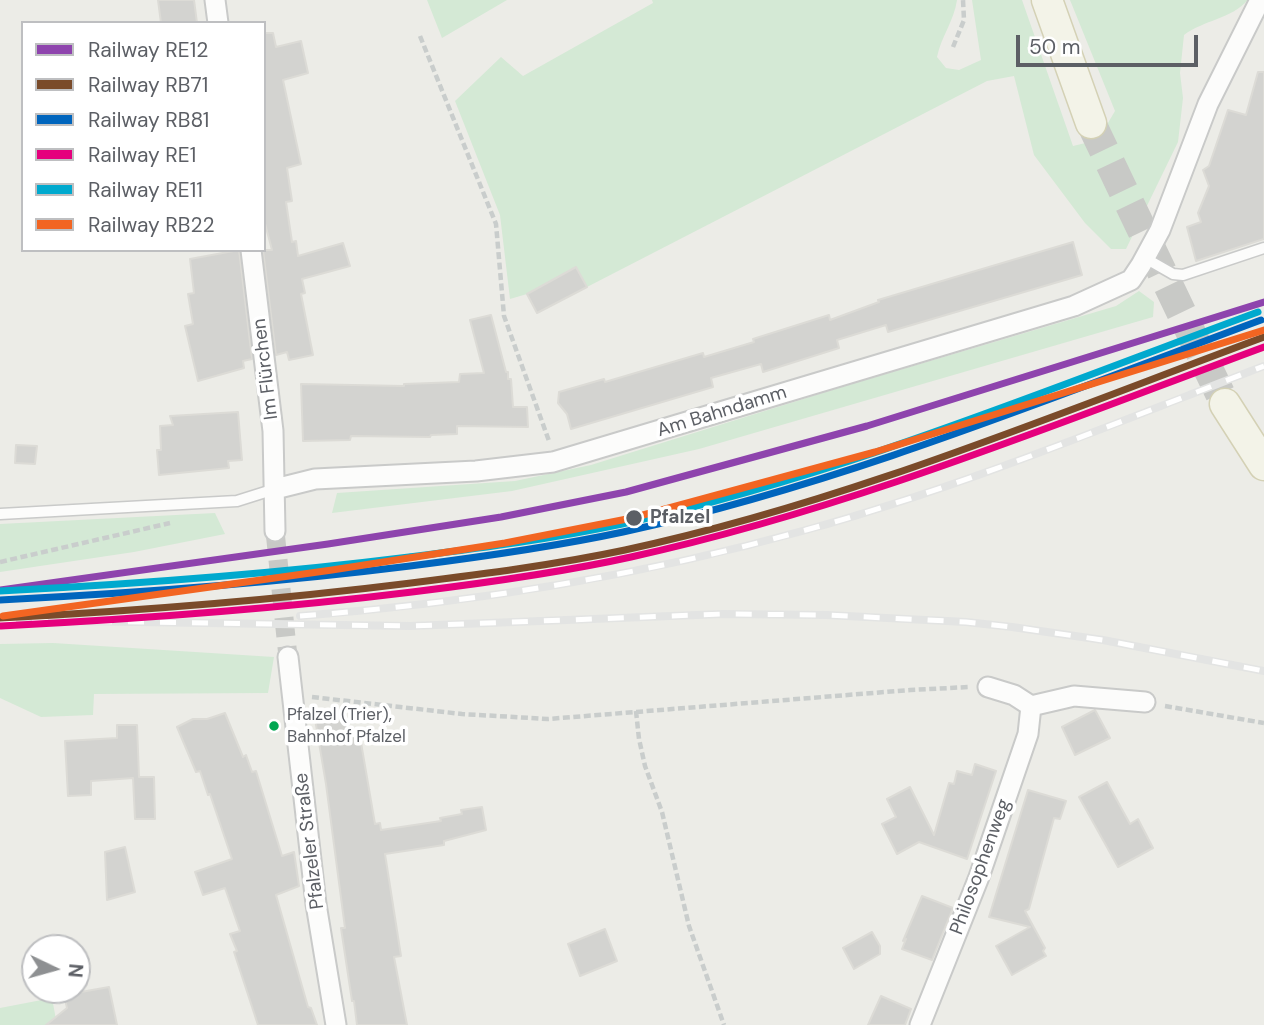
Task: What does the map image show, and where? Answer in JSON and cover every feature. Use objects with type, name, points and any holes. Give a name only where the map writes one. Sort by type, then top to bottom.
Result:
[{"type":"main road","points":[[1047,0],[1091,123]]},
{"type":"main road","points":[[1225,404],[1264,466]]},
{"type":"street","points":[[215,0],[218,21]]},
{"type":"street","name":"Am Bahndamm","points":[[275,489],[315,479],[476,471],[553,462],[1074,306],[1131,280],[1160,230],[1208,104],[1260,0]]},
{"type":"street","name":"Im Flürchen","points":[[251,252],[274,430],[275,489]]},
{"type":"street","points":[[275,489],[275,531]]},
{"type":"street","name":"Pfalzeler Straße","points":[[288,657],[316,904],[336,1025]]},
{"type":"street","points":[[988,687],[1014,695],[1031,706],[1074,696],[1145,702]]},
{"type":"street","name":"Philosophenweg","points":[[920,1025],[983,864],[1028,734],[1031,706]]},
{"type":"lane","points":[[1145,258],[1173,274],[1183,275],[1264,248]]},
{"type":"lane","points":[[0,514],[237,501],[275,489]]},
{"type":"path","points":[[953,47],[964,20],[963,0]]},
{"type":"path","points":[[420,36],[496,224],[504,316],[552,452],[553,462]]},
{"type":"path","points":[[0,562],[174,522]]},
{"type":"path","points":[[280,578],[299,575]]},
{"type":"path","points":[[291,695],[462,714],[548,719],[910,690],[988,687]]},
{"type":"path","points":[[1145,702],[1264,723]]},
{"type":"path","points":[[636,711],[645,765],[662,812],[689,926],[724,1025]]},
{"type":"green space","points":[[427,0],[507,0],[442,38]]},
{"type":"green space","points":[[652,0],[957,0],[937,57],[946,68],[959,70],[981,60],[972,0],[1022,0],[1073,146],[1098,140],[1115,111],[1070,0],[1248,0],[1234,11],[1184,35],[1180,73],[1183,98],[1178,142],[1126,249],[1111,249],[1085,223],[1034,155],[1014,76],[987,81],[587,287],[576,267],[527,294],[510,299],[500,215],[455,101],[501,57],[523,76],[653,3]]},
{"type":"green space","points":[[1139,291],[1154,302],[1153,317],[699,449],[512,491],[332,513],[337,493],[515,481],[591,465],[1116,306]]},
{"type":"green space","points":[[215,513],[225,534],[134,552],[0,572],[0,524]]},
{"type":"green space","points":[[53,643],[274,657],[268,693],[94,694],[93,715],[41,717],[0,698],[0,644]]},
{"type":"green space","points":[[21,1004],[53,1004],[57,1025],[0,1025],[0,1008]]},
{"type":"building","points":[[158,0],[194,0],[197,21],[161,21]]},
{"type":"building","points":[[266,33],[273,33],[276,47],[301,41],[308,73],[283,80],[301,164],[287,168],[292,201],[286,202],[292,242],[296,241],[298,256],[343,243],[350,266],[302,279],[305,293],[301,294],[313,355],[289,360],[287,352],[276,355],[263,252],[272,250],[266,228]]},
{"type":"building","points":[[1258,72],[1264,72],[1264,239],[1196,261],[1187,227],[1201,222],[1198,213],[1209,186],[1203,170],[1209,166],[1228,110],[1246,115]]},
{"type":"building","points":[[1073,242],[1082,275],[888,332],[886,325],[837,340],[839,348],[763,372],[761,364],[711,378],[713,387],[571,429],[567,414],[558,403],[559,392],[604,379],[605,382],[703,353],[704,357],[829,315],[830,320],[879,302],[878,300]]},
{"type":"building","points":[[239,252],[252,359],[243,361],[244,368],[198,381],[185,326],[193,324],[188,294],[194,293],[190,259]]},
{"type":"building","points":[[576,267],[587,287],[537,313],[527,294]]},
{"type":"building","points":[[491,315],[508,379],[511,379],[513,407],[527,407],[528,427],[457,426],[457,434],[430,437],[351,436],[350,440],[303,441],[301,384],[404,386],[459,382],[460,374],[484,373],[470,320]]},
{"type":"building","points":[[238,412],[242,460],[228,461],[229,468],[159,475],[157,450],[161,450],[160,426],[173,425],[170,416]]},
{"type":"building","points":[[16,445],[37,446],[35,464],[15,463]]},
{"type":"building","points":[[345,709],[348,731],[359,731],[375,824],[380,823],[381,830],[441,821],[440,818],[462,814],[461,810],[482,807],[486,830],[444,841],[444,845],[385,854],[401,956],[394,957],[407,1025],[357,1025],[352,1001],[341,928],[345,928],[326,784],[314,713]]},
{"type":"building","points":[[1095,710],[1110,738],[1075,755],[1062,727]]},
{"type":"building","points":[[225,713],[243,757],[246,755],[252,772],[256,771],[282,856],[294,852],[299,886],[276,895],[308,1007],[311,1008],[317,1025],[258,1025],[234,952],[237,951],[230,934],[240,931],[225,888],[203,895],[195,872],[232,859],[210,794],[208,795],[200,771],[196,772],[177,727],[193,719],[207,719]]},
{"type":"building","points":[[117,725],[137,725],[139,777],[154,777],[155,819],[135,819],[133,778],[91,781],[91,795],[68,796],[65,741],[117,738]]},
{"type":"building","points":[[975,764],[996,771],[967,859],[919,842],[897,854],[882,824],[896,817],[887,799],[910,787],[934,835],[949,783],[954,784],[957,771],[972,775]]},
{"type":"building","points":[[1107,782],[1130,824],[1138,819],[1153,848],[1118,867],[1079,797]]},
{"type":"building","points":[[1028,790],[1066,801],[1060,819],[1054,818],[1029,909],[1025,911],[1045,948],[1043,951],[1046,956],[1012,975],[996,946],[1030,927],[989,917]]},
{"type":"building","points":[[125,847],[135,892],[107,900],[105,852]]},
{"type":"building","points":[[922,896],[953,908],[932,960],[902,949]]},
{"type":"building","points":[[605,929],[617,961],[580,976],[568,944]]},
{"type":"building","points":[[872,932],[880,946],[880,954],[854,969],[843,948]]},
{"type":"building","points":[[109,987],[117,1025],[46,1025],[67,1008],[66,1004],[91,1004],[91,990]]},
{"type":"building","points":[[881,996],[911,1009],[905,1025],[868,1025]]},
{"type":"tunnel","points":[[1091,123],[1225,404]]},
{"type":"tunnel","points":[[275,531],[288,657]]},
{"type":"railway","points":[[300,616],[428,604],[555,585],[681,561],[806,530],[980,475],[1264,366]]},
{"type":"railway","points":[[0,620],[410,626],[723,614],[827,615],[1012,627],[1103,640],[1264,671]]},
{"type":"rail line","name":"RE12","points":[[0,590],[501,517],[626,492],[867,426],[1264,302]]},
{"type":"rail line","name":"RE11","points":[[0,591],[205,578],[358,563],[516,543],[622,524],[703,504],[864,456],[1258,312]]},
{"type":"rail line","name":"RB81","points":[[0,600],[308,578],[437,563],[623,532],[786,490],[866,464],[1025,409],[1261,320]]},
{"type":"rail line","name":"RB22","points":[[3,616],[332,570],[505,543],[632,518],[875,452],[1264,330]]},
{"type":"rail line","name":"RB71","points":[[0,618],[206,604],[360,589],[518,569],[625,550],[707,531],[868,483],[1264,337]]},
{"type":"rail line","name":"RE1","points":[[1,626],[309,604],[522,577],[631,557],[793,515],[872,490],[1030,435],[1264,347]]},
{"type":"place","name":"Pfalzel","points":[[634,518]]},
{"type":"place","name":"Pfalzel (Trier), Bahnhof Pfalzel","points":[[274,726]]}]
